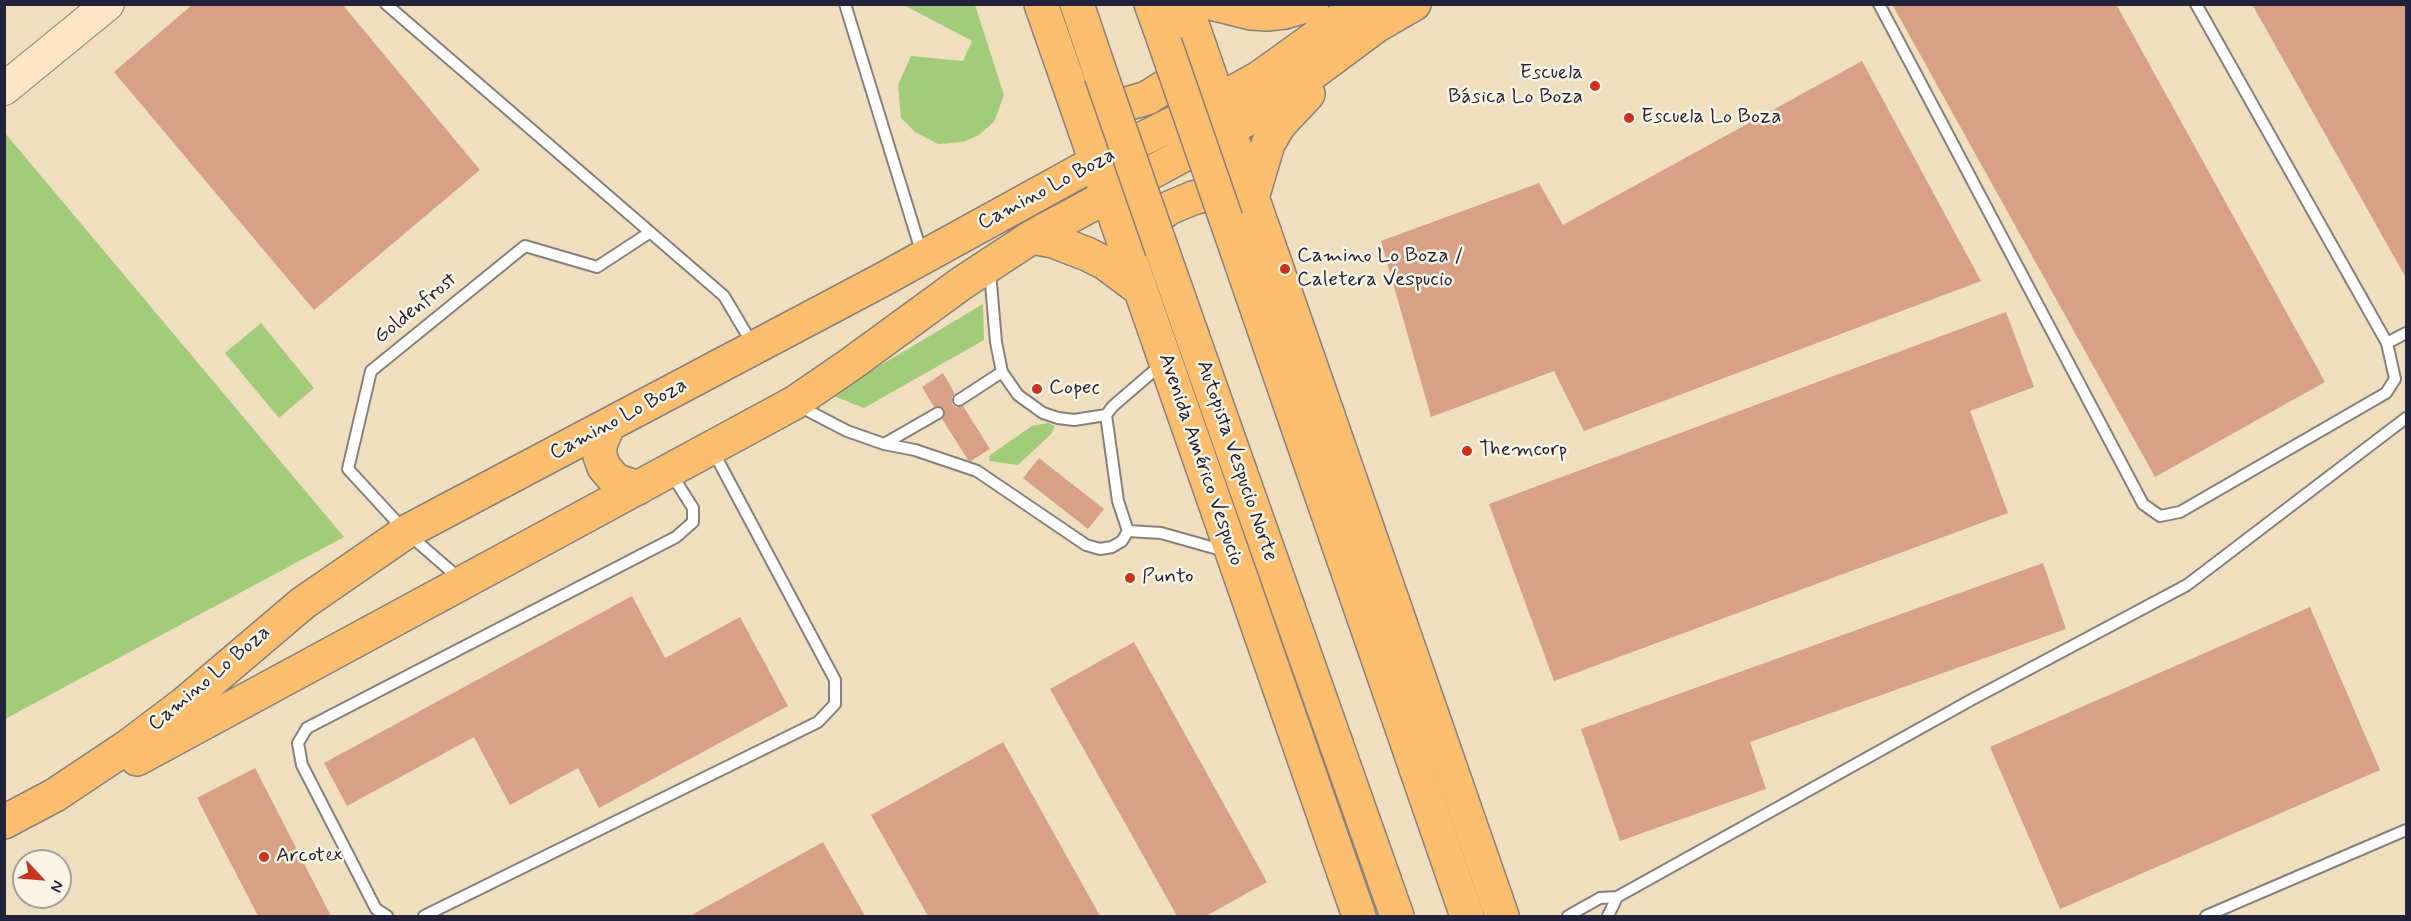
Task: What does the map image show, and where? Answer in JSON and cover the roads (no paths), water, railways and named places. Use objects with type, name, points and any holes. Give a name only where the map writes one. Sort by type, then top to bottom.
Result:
[{"type":"main road","name":"Avenida Américo Vespucio","points":[[1041,4],[1359,916]]},
{"type":"main road","name":"Autopista Vespucio Norte","points":[[1077,4],[1397,916]]},
{"type":"main road","points":[[1151,4],[1467,916]]},
{"type":"main road","points":[[1185,4],[1502,916]]},
{"type":"main road","points":[[1215,4],[1251,13],[1267,14],[1286,12],[1312,4]]},
{"type":"main road","points":[[1223,116],[1259,78],[1362,4]]},
{"type":"main road","points":[[1223,116],[1267,107],[1354,41],[1414,4]]},
{"type":"main road","points":[[1252,198],[1268,144],[1280,125],[1330,73],[1354,41]]},
{"type":"main road","points":[[1078,110],[1113,108],[1147,98],[1177,79],[1202,54]]},
{"type":"main road","name":"Camino Lo Boza","points":[[55,795],[127,747],[184,704],[303,603],[406,532],[755,348],[1096,162],[1223,116]]},
{"type":"main road","name":"Camino Lo Boza","points":[[4,822],[55,795],[150,753],[794,403],[990,264],[1032,237],[1108,195],[1223,116]]},
{"type":"main road","points":[[1127,250],[1149,223],[1169,208],[1192,198],[1212,193],[1252,198]]},
{"type":"main road","points":[[1032,237],[1053,241],[1087,254],[1105,263],[1140,289]]},
{"type":"main road","points":[[608,426],[600,445],[604,467],[615,480],[638,488]]},
{"type":"street","points":[[4,89],[108,4]]},
{"type":"lane","points":[[387,4],[724,296],[755,348]]},
{"type":"lane","points":[[844,4],[923,257]]},
{"type":"lane","points":[[1879,4],[2143,504],[2160,516],[2180,512],[2386,393],[2395,379],[2387,343],[2196,4]]},
{"type":"lane","name":"Goldenfrost","points":[[406,532],[348,469],[370,371],[525,246],[597,267],[649,233]]},
{"type":"lane","points":[[990,264],[996,342],[1002,372],[1018,395],[1043,412],[1058,418],[1074,420],[1106,415],[1113,406],[1166,361]]},
{"type":"lane","points":[[2387,343],[2406,333]]},
{"type":"lane","points":[[959,400],[1002,372]]},
{"type":"lane","points":[[794,403],[847,431],[884,444],[915,450],[977,471],[1086,545],[1100,549],[1112,547],[1122,541],[1128,531],[1118,501],[1106,415]]},
{"type":"lane","points":[[884,444],[938,413]]},
{"type":"lane","points":[[1568,916],[1600,898],[1617,897],[1961,706],[2187,585],[2406,418]]},
{"type":"lane","points":[[424,916],[818,722],[835,704],[835,680],[712,448]]},
{"type":"lane","points":[[387,916],[376,909],[302,765],[298,743],[307,728],[676,537],[693,522],[693,508],[669,471]]},
{"type":"lane","points":[[1128,531],[1161,533],[1233,554]]},
{"type":"lane","points":[[406,532],[464,582]]},
{"type":"lane","points":[[2210,916],[2406,830]]},
{"type":"lane","points":[[1608,916],[1617,897]]},
{"type":"place","name":"Escuela Básica Lo Boza","points":[[1595,86]]},
{"type":"place","name":"Escuela Lo Boza","points":[[1629,118]]},
{"type":"place","name":"Camino Lo Boza / Caletera Vespucio","points":[[1285,269]]},
{"type":"place","name":"Copec","points":[[1037,389]]},
{"type":"place","name":"Themcorp","points":[[1467,451]]},
{"type":"place","name":"Punto","points":[[1130,578]]},
{"type":"place","name":"Arcotex","points":[[264,857]]}]
